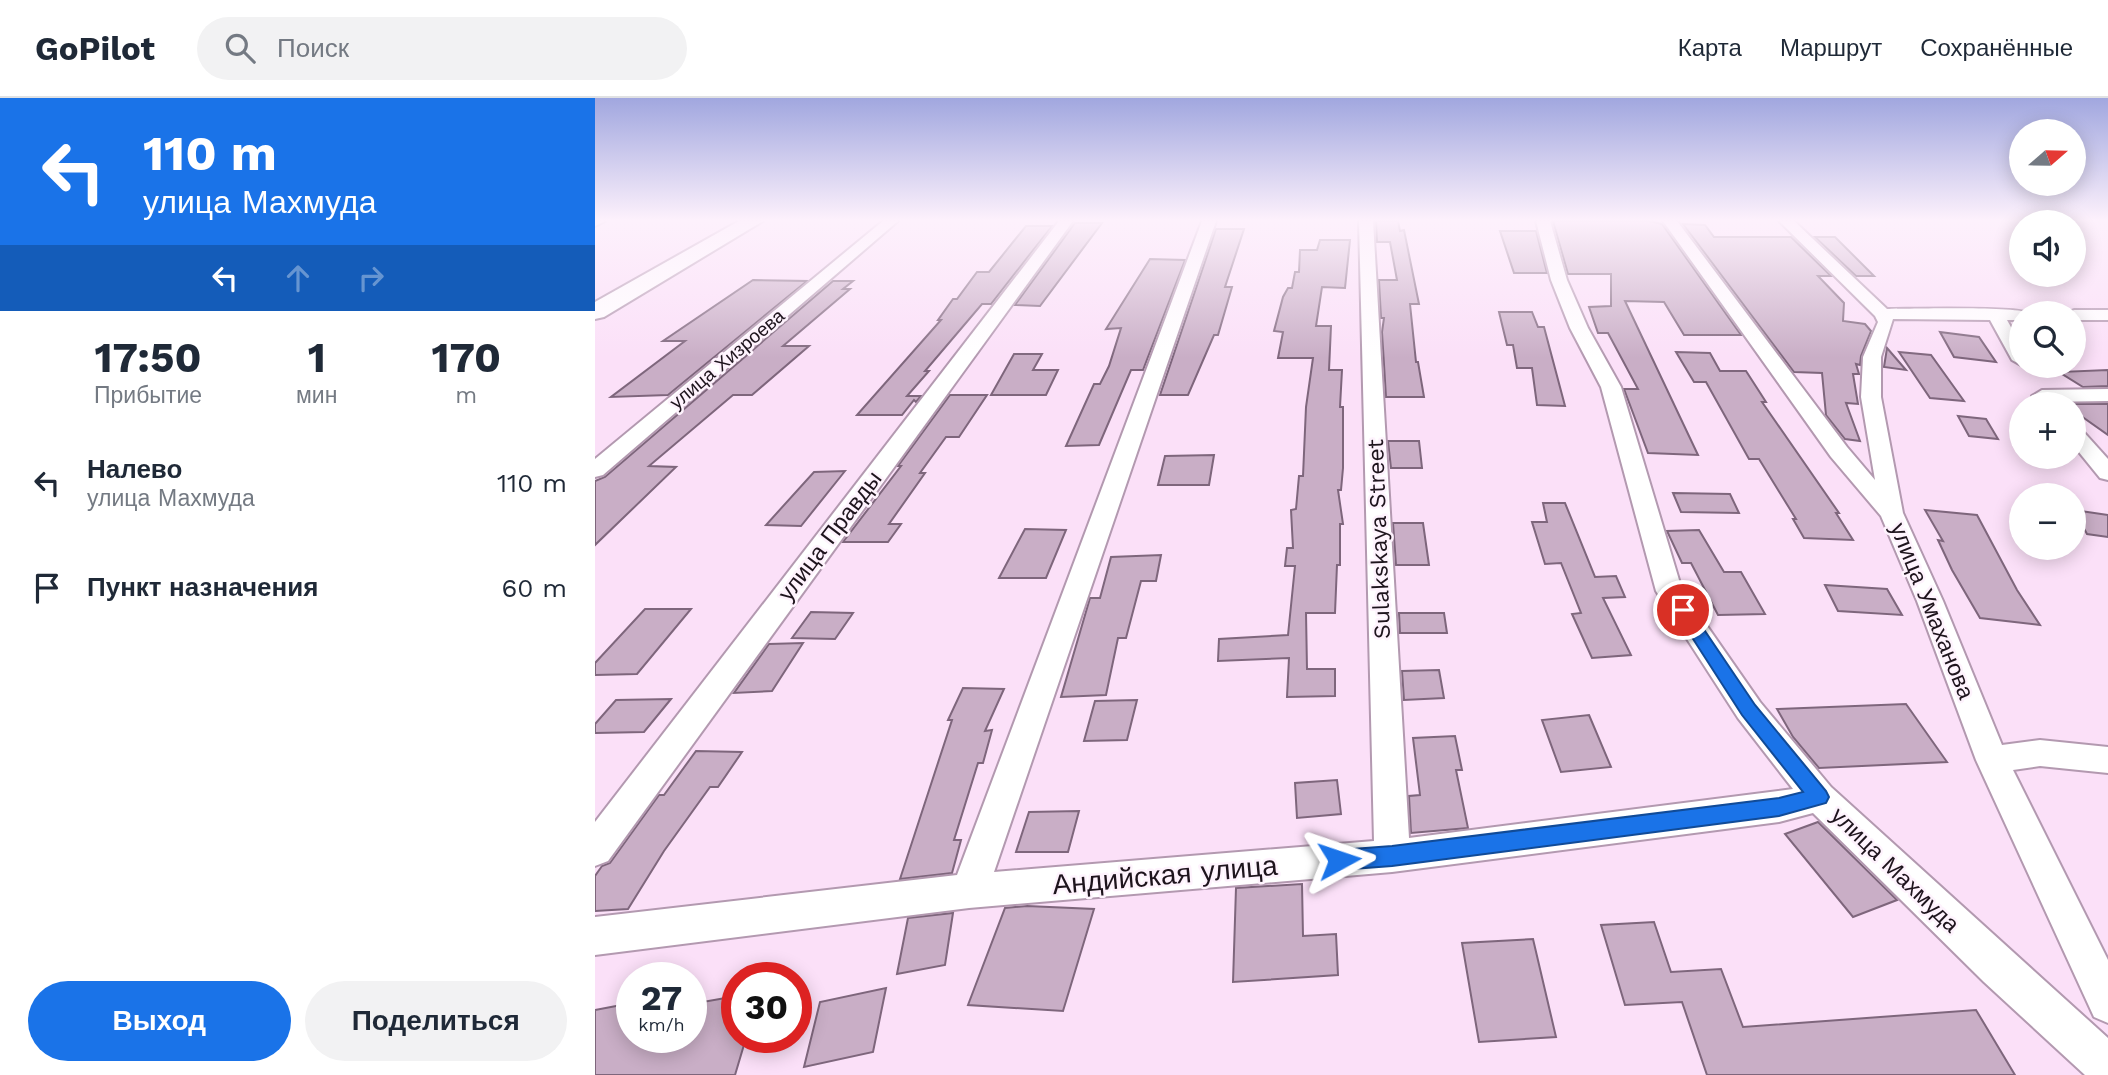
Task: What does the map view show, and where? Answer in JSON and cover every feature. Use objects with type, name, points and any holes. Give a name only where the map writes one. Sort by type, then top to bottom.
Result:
[{"type":"highway","points":[[595,312],[674,267]]},
{"type":"street","name":"улица Хизроева","points":[[595,470],[837,267]]},
{"type":"street","name":"улица Правды","points":[[595,850],[1032,267]]},
{"type":"street","points":[[969,891],[1193,267]]},
{"type":"street","name":"Sulakskaya Street","points":[[1368,267],[1392,856]]},
{"type":"street","name":"улица Махмуда","points":[[1555,267],[1579,328],[1611,387],[1669,591],[1748,710],[1819,797],[1998,968],[2108,1067]]},
{"type":"street","name":"улица Умаханова","points":[[1703,267],[1839,452],[1892,514],[1930,601],[1992,760],[2108,1003]]},
{"type":"street","points":[[1834,267],[1883,314],[1886,322],[1872,357],[1871,397],[1892,514]]},
{"type":"street","points":[[1883,314],[2009,315]]},
{"type":"street","points":[[1995,314],[2009,339]]},
{"type":"street","points":[[2086,315],[2108,315]]},
{"type":"street","points":[[2086,397],[2108,395]]},
{"type":"street","points":[[2086,447],[2108,473]]},
{"type":"street","points":[[1992,760],[2040,753],[2108,760]]},
{"type":"street","name":"Андийская улица","points":[[595,936],[969,891],[1392,856],[1779,807],[1819,797]]},
{"type":"building","points":[[993,267],[1020,267],[991,304],[982,304],[925,371],[929,371],[907,396],[921,396],[916,402],[914,400],[902,415],[857,415],[941,320],[938,320],[953,299],[957,299],[977,272],[989,272]]},
{"type":"building","points":[[1043,267],[1069,267],[1040,306],[1015,305]]},
{"type":"building","points":[[1145,267],[1182,267],[1143,370],[1131,370],[1099,445],[1066,446],[1094,384],[1100,384],[1109,366],[1121,328],[1106,329]]},
{"type":"building","points":[[1203,267],[1232,267],[1225,287],[1232,287],[1218,335],[1214,335],[1188,395],[1160,395]]},
{"type":"building","points":[[1299,267],[1347,267],[1345,288],[1322,287],[1316,326],[1331,326],[1329,370],[1342,370],[1340,407],[1343,407],[1343,468],[1341,490],[1338,490],[1343,524],[1340,524],[1340,565],[1337,565],[1335,613],[1306,613],[1307,669],[1335,669],[1335,696],[1287,697],[1289,658],[1218,661],[1219,639],[1288,635],[1295,566],[1285,566],[1287,548],[1293,548],[1291,510],[1296,509],[1299,476],[1303,476],[1306,407],[1313,358],[1278,358],[1283,332],[1274,331],[1283,297],[1288,288],[1292,288],[1295,272],[1299,272]]},
{"type":"building","points":[[1395,267],[1411,267],[1419,304],[1410,304],[1416,362],[1424,397],[1386,397],[1382,332],[1384,318],[1381,318],[1379,280],[1397,280]]},
{"type":"building","points":[[1512,267],[1545,267],[1547,273],[1514,273]]},
{"type":"building","points":[[1566,267],[1692,267],[1741,335],[1684,335],[1664,302],[1625,301],[1698,455],[1648,453],[1624,389],[1638,389],[1608,333],[1598,333],[1589,307],[1611,306],[1611,274],[1568,274]]},
{"type":"building","points":[[1715,267],[1821,267],[1831,276],[1818,276],[1844,303],[1843,321],[1865,324],[1871,331],[1860,365],[1856,364],[1859,374],[1853,374],[1858,404],[1846,403],[1860,441],[1845,439],[1826,415],[1822,373],[1794,372]]},
{"type":"building","points":[[1846,267],[1865,267],[1874,276],[1856,276]]},
{"type":"building","points":[[753,280],[807,281],[668,395],[611,397],[685,341],[663,341]]},
{"type":"building","points":[[833,281],[853,281],[843,289],[850,289],[783,346],[809,346],[752,395],[733,395],[649,466],[676,467],[595,545],[595,481],[605,477]]},
{"type":"building","points":[[1499,312],[1532,312],[1538,327],[1544,327],[1565,406],[1537,405],[1532,368],[1517,368],[1513,345],[1507,345]]},
{"type":"building","points":[[1940,332],[1979,337],[1996,362],[1954,357]]},
{"type":"building","points":[[1887,348],[1906,370],[1884,367]]},
{"type":"building","points":[[1676,352],[1710,353],[1720,371],[1746,371],[1766,402],[1762,402],[1839,513],[1836,513],[1853,540],[1804,538],[1793,519],[1796,519],[1759,459],[1749,459],[1706,382],[1694,382]]},
{"type":"building","points":[[1899,352],[1931,355],[1964,401],[1930,398]]},
{"type":"building","points":[[1014,354],[1042,354],[1033,370],[1058,370],[1046,395],[991,395]]},
{"type":"building","points":[[2108,370],[2108,386],[2083,387],[2069,378],[2086,378],[2086,371]]},
{"type":"building","points":[[950,395],[987,395],[959,437],[946,437],[920,473],[925,473],[889,524],[901,524],[888,542],[843,542],[901,466],[898,466]]},
{"type":"building","points":[[2086,404],[2108,404],[2108,435],[2086,419]]},
{"type":"building","points":[[1958,416],[1986,419],[1998,439],[1969,436]]},
{"type":"building","points":[[1388,441],[1419,441],[1422,468],[1391,468]]},
{"type":"building","points":[[1214,455],[1209,485],[1158,485],[1165,456]]},
{"type":"building","points":[[845,471],[801,526],[766,525],[814,472]]},
{"type":"building","points":[[1673,493],[1730,494],[1739,513],[1681,512]]},
{"type":"building","points":[[1543,503],[1565,503],[1595,577],[1616,576],[1625,597],[1603,598],[1631,655],[1592,658],[1572,614],[1581,613],[1561,563],[1545,564],[1532,522],[1547,522]]},
{"type":"building","points":[[1925,510],[1977,515],[2017,590],[2040,625],[1980,618],[1952,570],[1938,540],[1943,541]]},
{"type":"building","points":[[2086,512],[2108,515],[2108,537],[2087,534]]},
{"type":"building","points":[[1393,523],[1423,523],[1429,565],[1396,565]]},
{"type":"building","points":[[1025,529],[1066,530],[1046,578],[999,578]]},
{"type":"building","points":[[1699,530],[1724,572],[1741,572],[1765,614],[1718,615],[1691,563],[1682,563],[1667,531]]},
{"type":"building","points":[[1161,555],[1156,581],[1141,581],[1126,638],[1118,638],[1106,695],[1061,697],[1090,598],[1100,598],[1111,557]]},
{"type":"building","points":[[1825,585],[1887,589],[1902,615],[1838,611]]},
{"type":"building","points":[[645,609],[691,609],[637,674],[595,675],[595,663]]},
{"type":"building","points":[[811,612],[853,613],[835,639],[792,638]]},
{"type":"building","points":[[1399,613],[1444,613],[1447,633],[1400,633]]},
{"type":"building","points":[[803,643],[772,691],[734,693],[769,644]]},
{"type":"building","points":[[1439,670],[1444,698],[1404,700],[1402,671]]},
{"type":"building","points":[[963,688],[1004,689],[985,731],[992,730],[983,763],[978,763],[954,840],[961,840],[952,873],[900,879],[952,720],[948,720]]},
{"type":"building","points":[[671,699],[644,732],[595,733],[595,724],[616,700]]},
{"type":"building","points":[[1137,700],[1127,740],[1084,741],[1095,701]]},
{"type":"building","points":[[1906,704],[1947,762],[1819,768],[1793,737],[1777,709]]},
{"type":"building","points":[[1589,715],[1611,767],[1561,772],[1542,720]]},
{"type":"building","points":[[1455,736],[1462,770],[1456,770],[1468,828],[1411,833],[1409,796],[1420,795],[1413,738]]},
{"type":"building","points":[[696,751],[742,752],[718,787],[710,787],[664,851],[628,909],[595,911],[595,876],[602,866],[610,863],[659,795],[664,795]]},
{"type":"building","points":[[1337,780],[1341,814],[1297,818],[1295,783]]},
{"type":"building","points":[[1079,811],[1068,852],[1016,852],[1029,812]]},
{"type":"building","points":[[1818,822],[1897,900],[1853,917],[1785,834]]},
{"type":"building","points":[[1302,884],[1303,936],[1336,934],[1338,975],[1233,982],[1236,888]]},
{"type":"building","points":[[1027,906],[1094,909],[1063,1011],[968,1005],[1005,908]]},
{"type":"building","points":[[953,913],[945,965],[897,974],[908,918]]},
{"type":"building","points":[[1654,922],[1671,972],[1721,969],[1743,1027],[1976,1010],[2015,1075],[1707,1075],[1682,1002],[1625,1005],[1601,925]]},
{"type":"building","points":[[1533,939],[1556,1037],[1479,1042],[1462,943]]},
{"type":"building","points":[[886,988],[873,1052],[804,1067],[807,1053],[812,1053],[812,1034],[820,1002]]},
{"type":"building","points":[[721,999],[721,1053],[742,1053],[735,1075],[595,1075],[595,1010],[616,1006],[616,1053],[707,1053],[707,1001]]},
{"type":"route","points":[[1339,860],[1392,856],[1779,807],[1819,797],[1748,710],[1683,610]]}]
